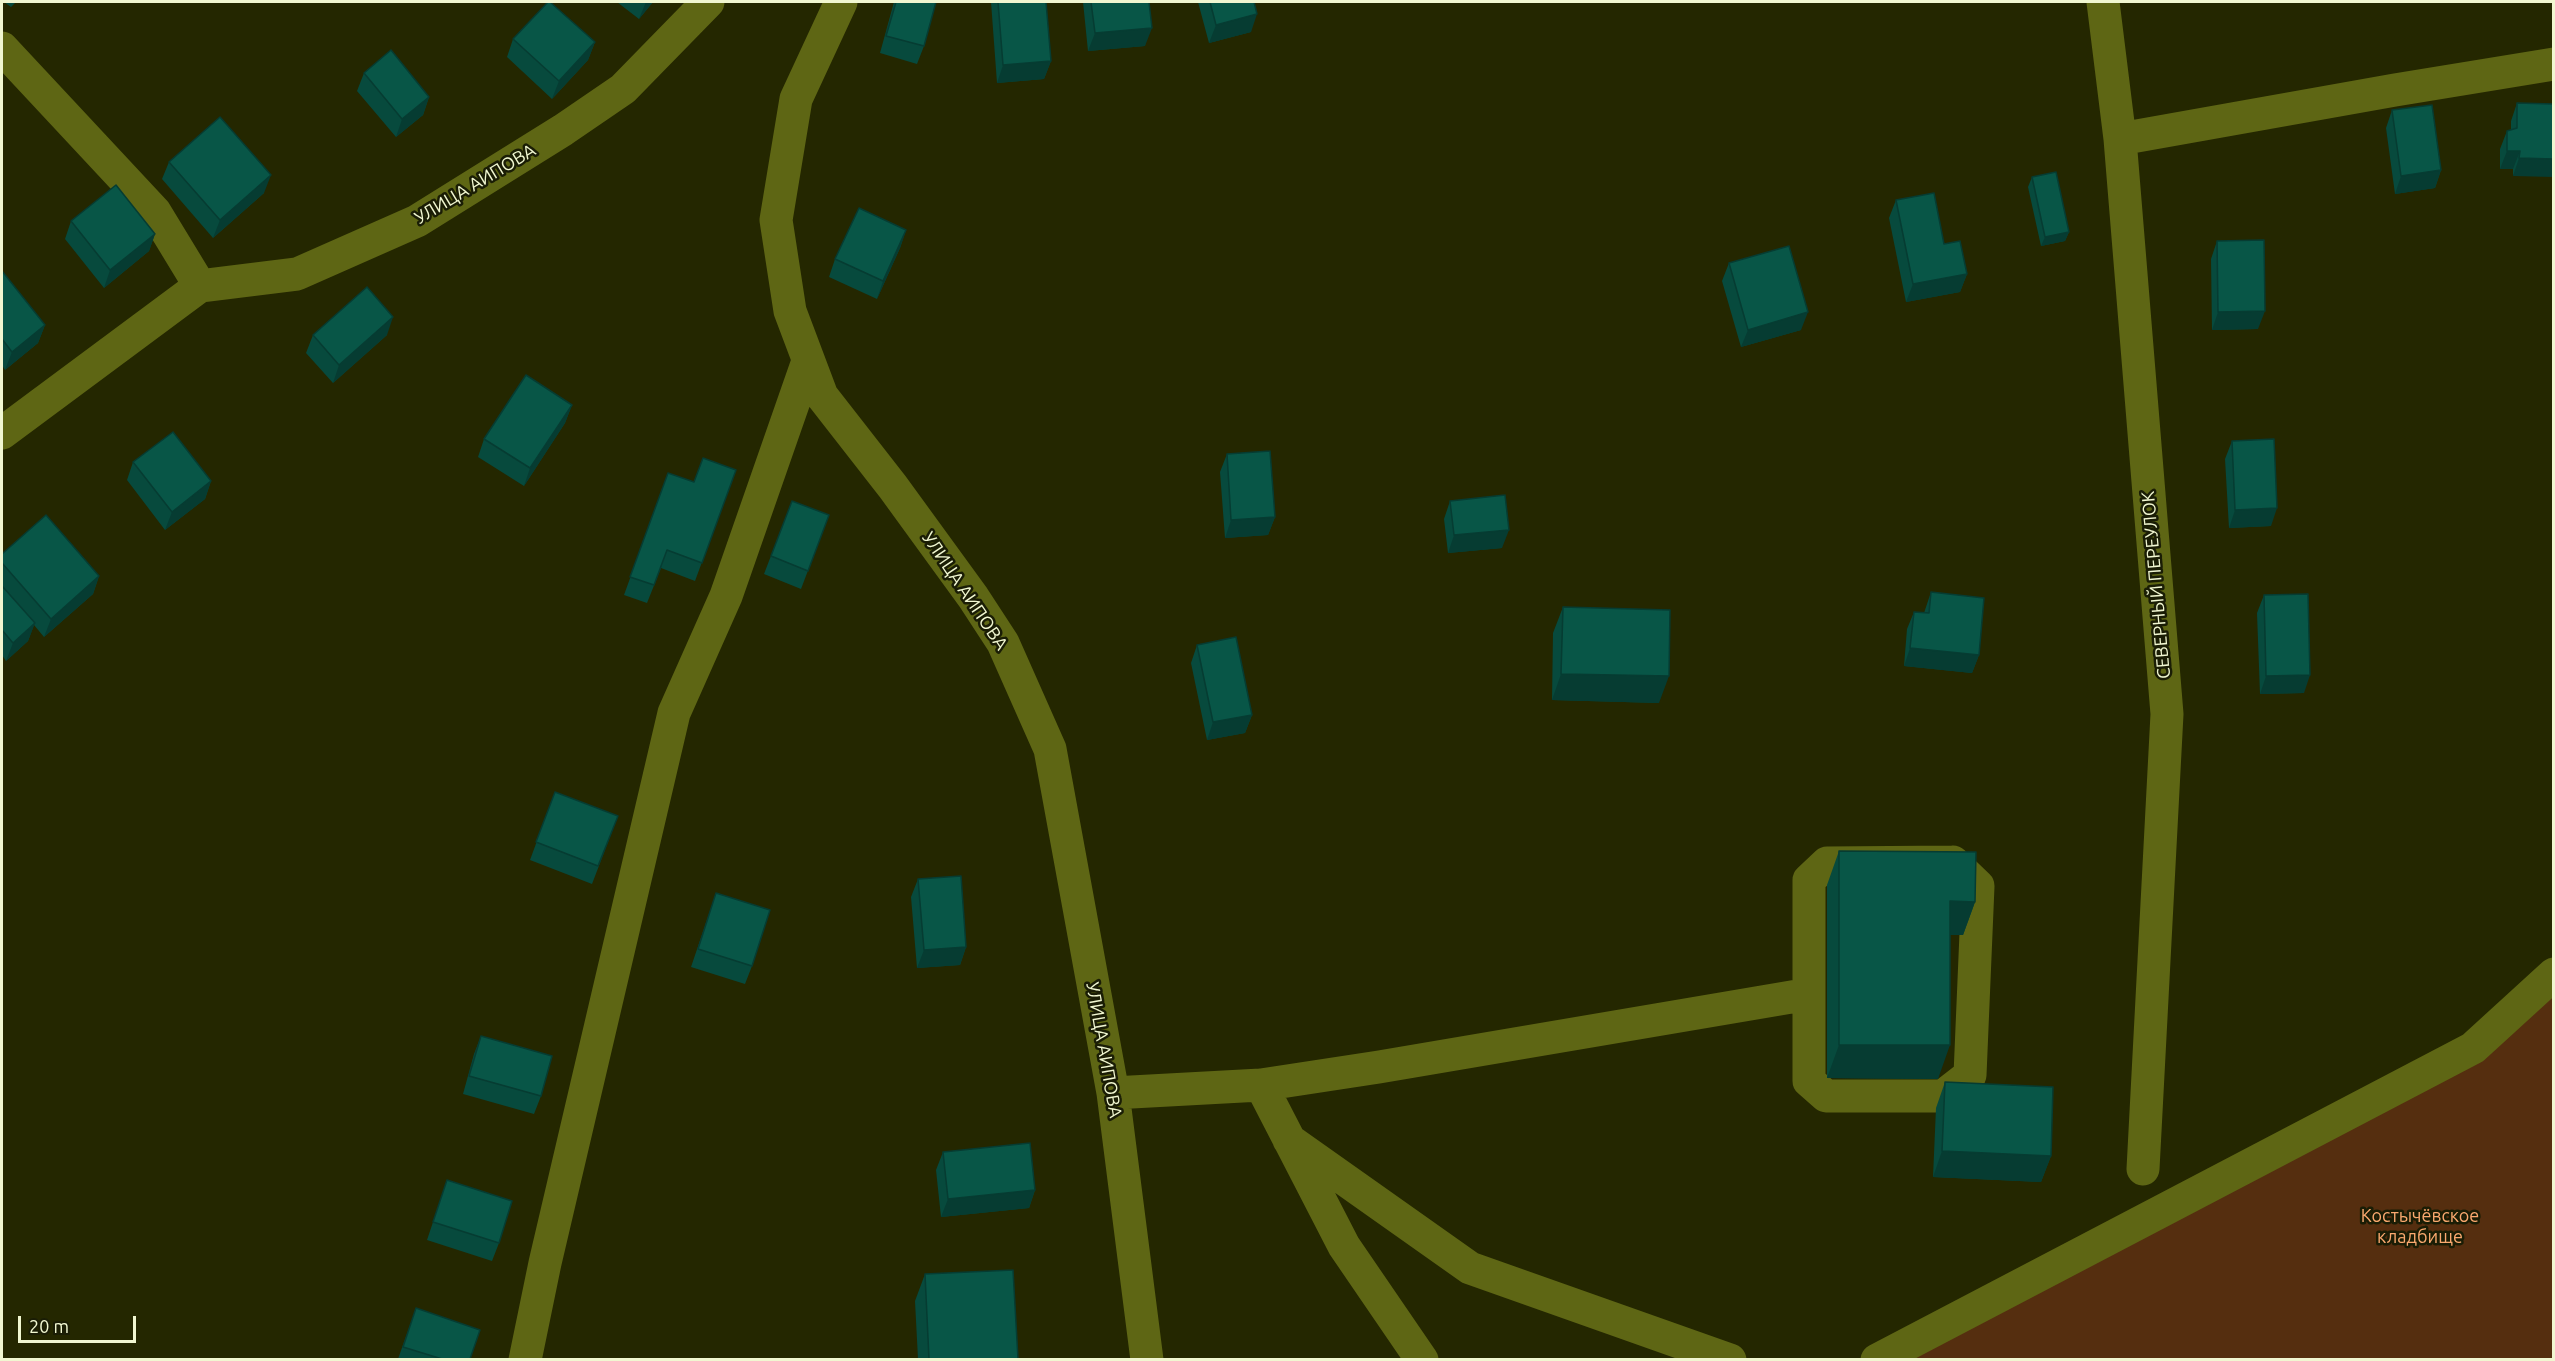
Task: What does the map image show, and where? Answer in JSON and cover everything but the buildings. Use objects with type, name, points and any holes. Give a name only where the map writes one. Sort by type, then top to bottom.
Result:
[{"type":"street","name":"УЛИЦА АИПОВА","points":[[2,434],[200,286],[297,274],[417,221],[563,130],[623,89],[708,2]]},
{"type":"street","name":"УЛИЦА АИПОВА","points":[[841,2],[796,99],[776,220],[790,311],[822,396],[900,496],[973,597],[1003,643],[1050,749],[1113,1094],[1147,1359]]},
{"type":"street","name":"СЕВЕРНЫЙ ПЕРЕУЛОК","points":[[2103,2],[2120,139],[2167,714],[2143,1169]]},
{"type":"street","points":[[2,48],[154,212],[200,286]]},
{"type":"street","points":[[2120,139],[2553,64]]},
{"type":"street","points":[[525,1359],[545,1263],[674,713],[726,596],[808,361]]},
{"type":"street","points":[[1953,862],[1978,886],[1970,1075],[1943,1096],[1826,1096],[1809,1081],[1809,994],[1809,880],[1827,863],[1953,862]]},
{"type":"street","points":[[1877,1359],[2473,1048],[2553,974]]},
{"type":"street","points":[[1113,1094],[1261,1085],[1809,994]]},
{"type":"street","points":[[1261,1085],[1344,1246],[1422,1359]]},
{"type":"street","points":[[1289,1140],[1470,1269],[1730,1359]]},
{"type":"green space","name":"Костычёвское кладбище","points":[[2553,974],[2553,1359],[1877,1360],[2473,1048]]}]
